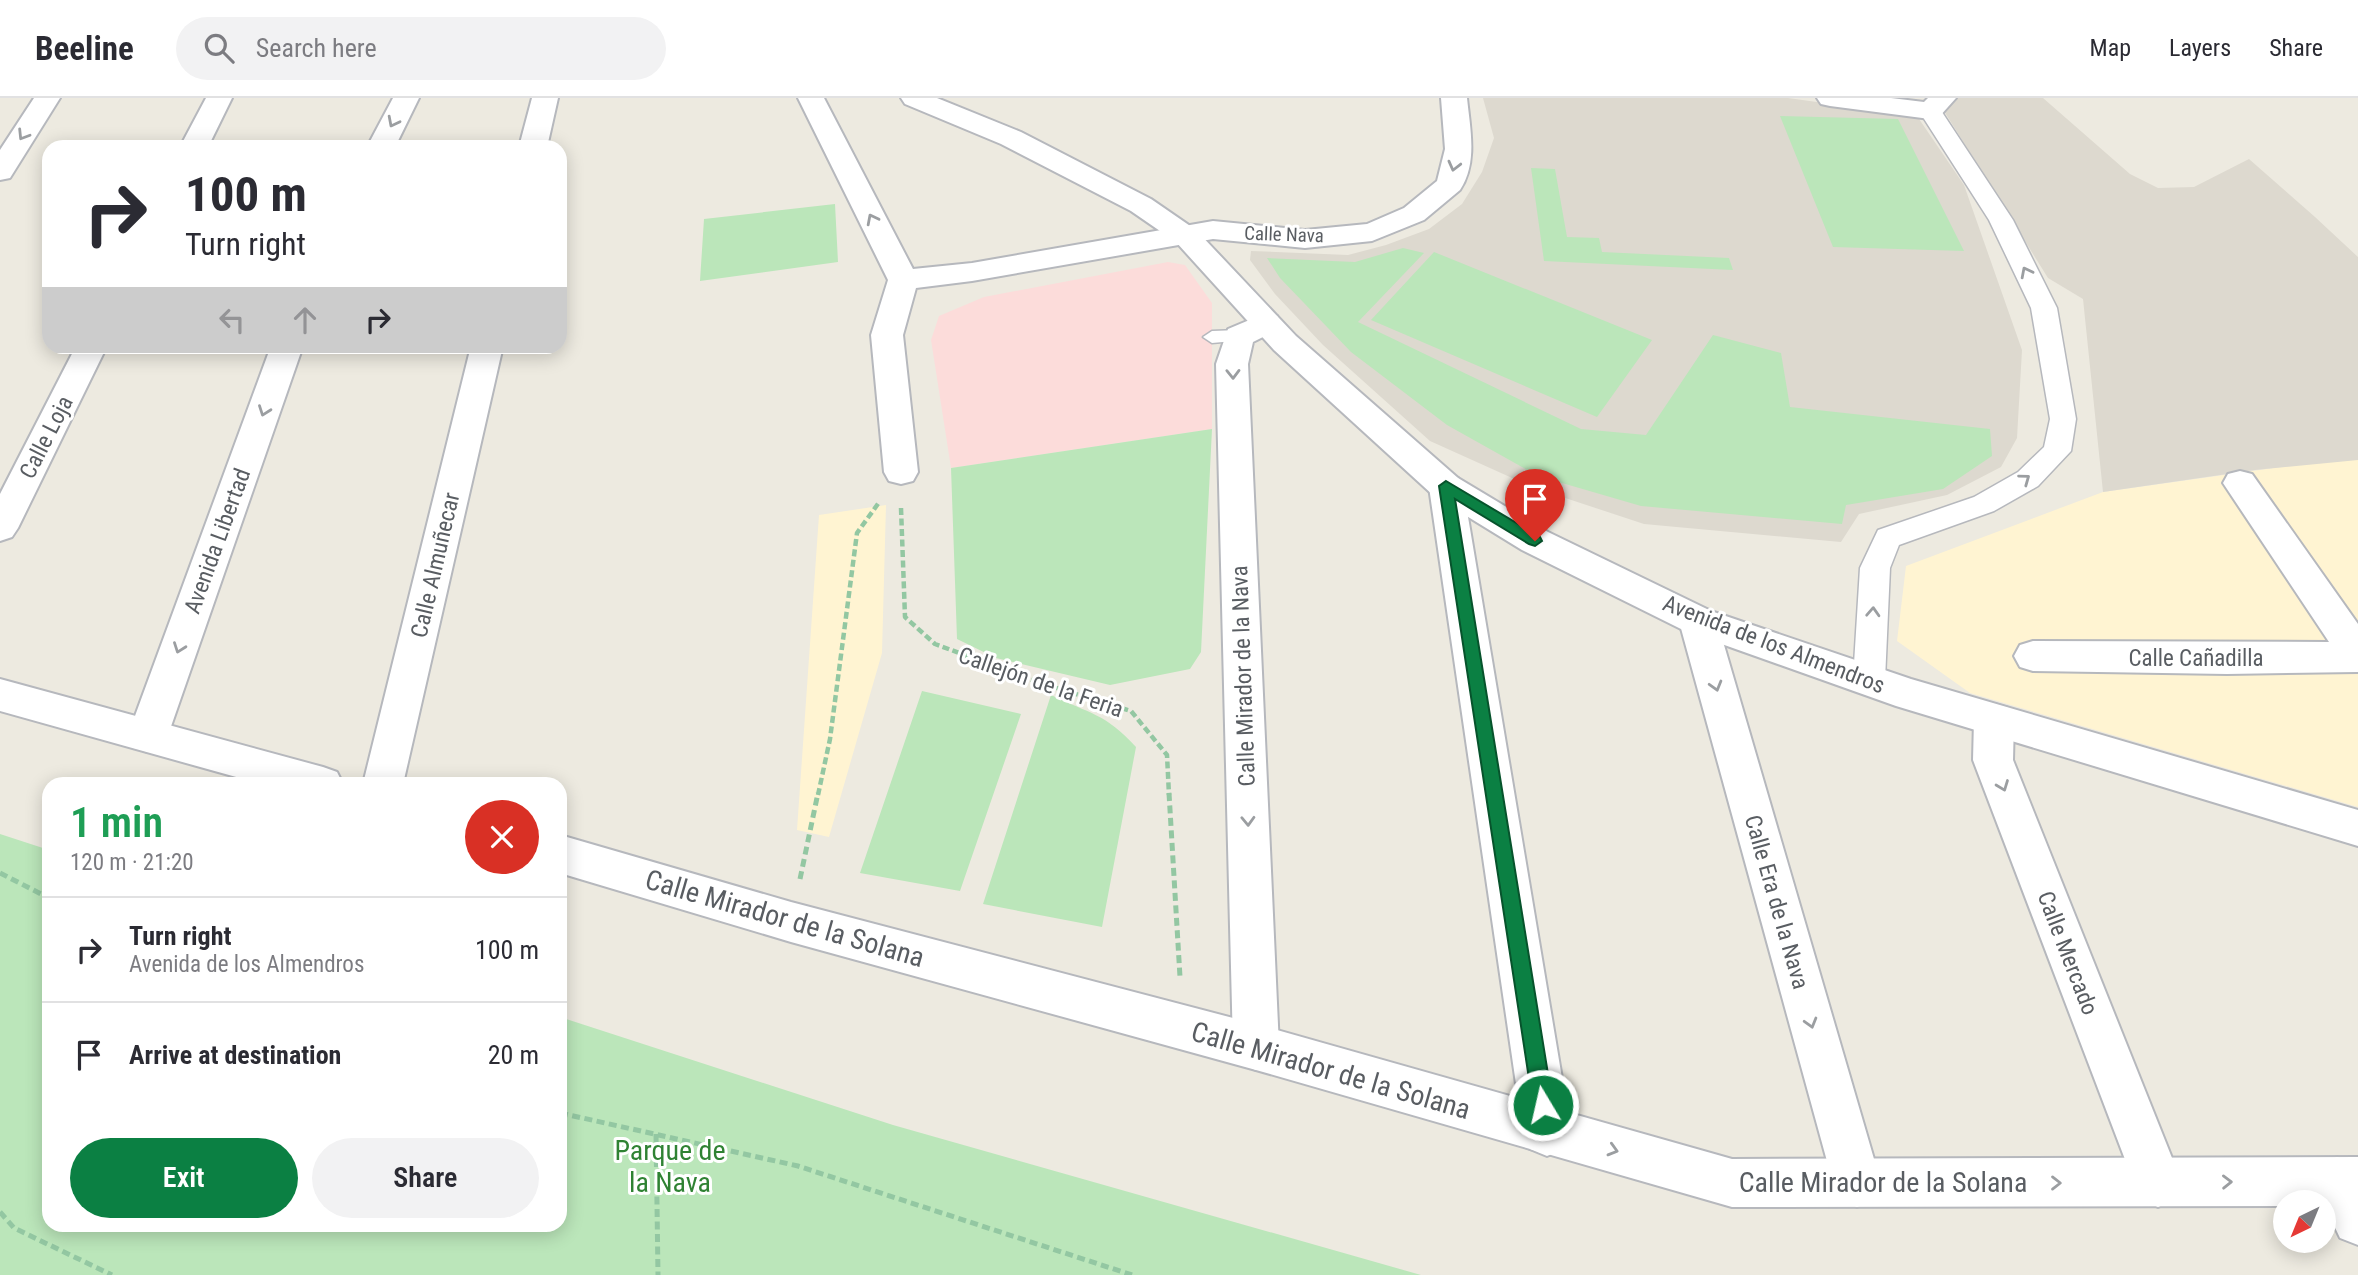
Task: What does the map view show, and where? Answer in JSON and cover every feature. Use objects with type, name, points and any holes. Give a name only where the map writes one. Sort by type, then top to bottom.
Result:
[{"type":"street","points":[[0,172],[47,98]]},
{"type":"street","points":[[198,140],[219,98]]},
{"type":"street","points":[[385,140],[406,98]]},
{"type":"street","points":[[535,140],[545,98]]},
{"type":"street","points":[[811,98],[903,280],[887,335],[901,472]]},
{"type":"street","name":"Avenida de los Almendros","points":[[914,98],[1011,138],[1141,205],[1186,236],[1208,256],[1239,332],[1446,486],[1535,541],[1698,621],[1994,720],[2358,828]]},
{"type":"street","name":"Calle Nava","points":[[1186,236],[1213,230],[1318,238],[1371,232],[1414,214],[1450,184],[1459,149],[1454,98]]},
{"type":"street","points":[[1830,98],[1937,104],[2001,220],[2044,308],[2063,419],[2057,451],[2028,479],[1984,504],[1888,538],[1875,568],[1870,680]]},
{"type":"street","points":[[903,280],[972,272],[1186,236]]},
{"type":"street","name":"Calle Mirador de la Nava","points":[[1239,332],[1233,364],[1256,1047]]},
{"type":"street","name":"Calle Loja","points":[[0,528],[88,354]]},
{"type":"street","name":"Avenida Libertad","points":[[148,735],[284,354]]},
{"type":"street","name":"Calle Almuñecar","points":[[385,777],[485,354]]},
{"type":"street","points":[[2240,483],[2358,655]]},
{"type":"street","points":[[1446,486],[1547,1132]]},
{"type":"street","name":"Calle Era de la Nava","points":[[1698,621],[1857,1183]]},
{"type":"street","name":"Calle Cañadilla","points":[[2033,656],[2227,659],[2358,655]]},
{"type":"street","points":[[0,695],[298,777]]},
{"type":"street","name":"Calle Mercado","points":[[1994,720],[1993,760],[2158,1183]]},
{"type":"street","name":"Calle Mirador de la Solana","points":[[567,856],[791,922],[1256,1047],[1732,1184],[2158,1183],[2351,1194]]},
{"type":"path","points":[[791,922],[830,739],[857,533],[901,472]]},
{"type":"path","name":"Callejón de la Feria","points":[[901,472],[905,617],[934,644],[1040,683],[1131,711],[1167,755],[1184,1028]]},
{"type":"path","points":[[0,873],[42,894]]},
{"type":"path","points":[[567,1115],[798,1166],[1132,1275]]},
{"type":"path","points":[[656,1134],[658,1275]]},
{"type":"path","points":[[0,1212],[14,1228],[112,1275]]},
{"type":"shaded area","points":[[1483,98],[1788,98],[1917,116],[1964,185],[2022,350],[2017,438],[2001,467],[1947,495],[1859,514],[1841,542],[1644,524],[1532,487],[1430,441],[1323,345],[1275,294],[1250,260],[1251,251],[1348,255],[1429,229],[1462,204],[1482,172],[1494,138]]},
{"type":"shaded area","points":[[1955,98],[2043,98],[2130,174],[2158,188],[2194,187],[2249,159],[2315,217],[2358,257],[2358,460],[2255,470],[2103,492],[2083,299],[2048,278],[1944,111]]},
{"type":"shaded area","points":[[1168,262],[1185,265],[1212,303],[1212,429],[951,468],[931,340],[939,316],[984,297]]},
{"type":"shaded area","points":[[2358,456],[2358,807],[1970,693],[1897,641],[1906,566],[2103,492]]},
{"type":"shaded area","points":[[886,505],[882,653],[829,837],[797,830],[819,515]]},
{"type":"green space","points":[[1780,116],[1898,119],[1964,251],[1833,247]]},
{"type":"green space","points":[[1531,168],[1555,169],[1567,237],[1599,238],[1602,252],[1729,258],[1733,270],[1544,261]]},
{"type":"green space","points":[[835,204],[838,262],[700,281],[704,219]]},
{"type":"green space","points":[[1403,248],[1424,253],[1358,322],[1581,429],[1646,435],[1713,335],[1781,353],[1790,407],[1990,429],[1992,456],[1943,489],[1846,505],[1842,524],[1641,506],[1538,476],[1447,425],[1351,352],[1280,278],[1267,258],[1355,262]]},
{"type":"green space","points":[[1434,252],[1652,340],[1597,417],[1371,320]]},
{"type":"green space","points":[[1212,429],[1201,652],[1190,669],[1110,685],[996,658],[957,639],[951,468]]},
{"type":"green space","points":[[922,691],[1021,714],[960,891],[860,873]]},
{"type":"green space","points":[[1051,695],[1106,721],[1136,747],[1102,927],[983,904]]},
{"type":"green space","name":"Parque de la Nava","points":[[0,834],[42,848],[42,1232],[567,1232],[567,1019],[893,1125],[1421,1275],[0,1275]]},
{"type":"route","points":[[1535,541],[1446,486],[1543,1105]]}]
